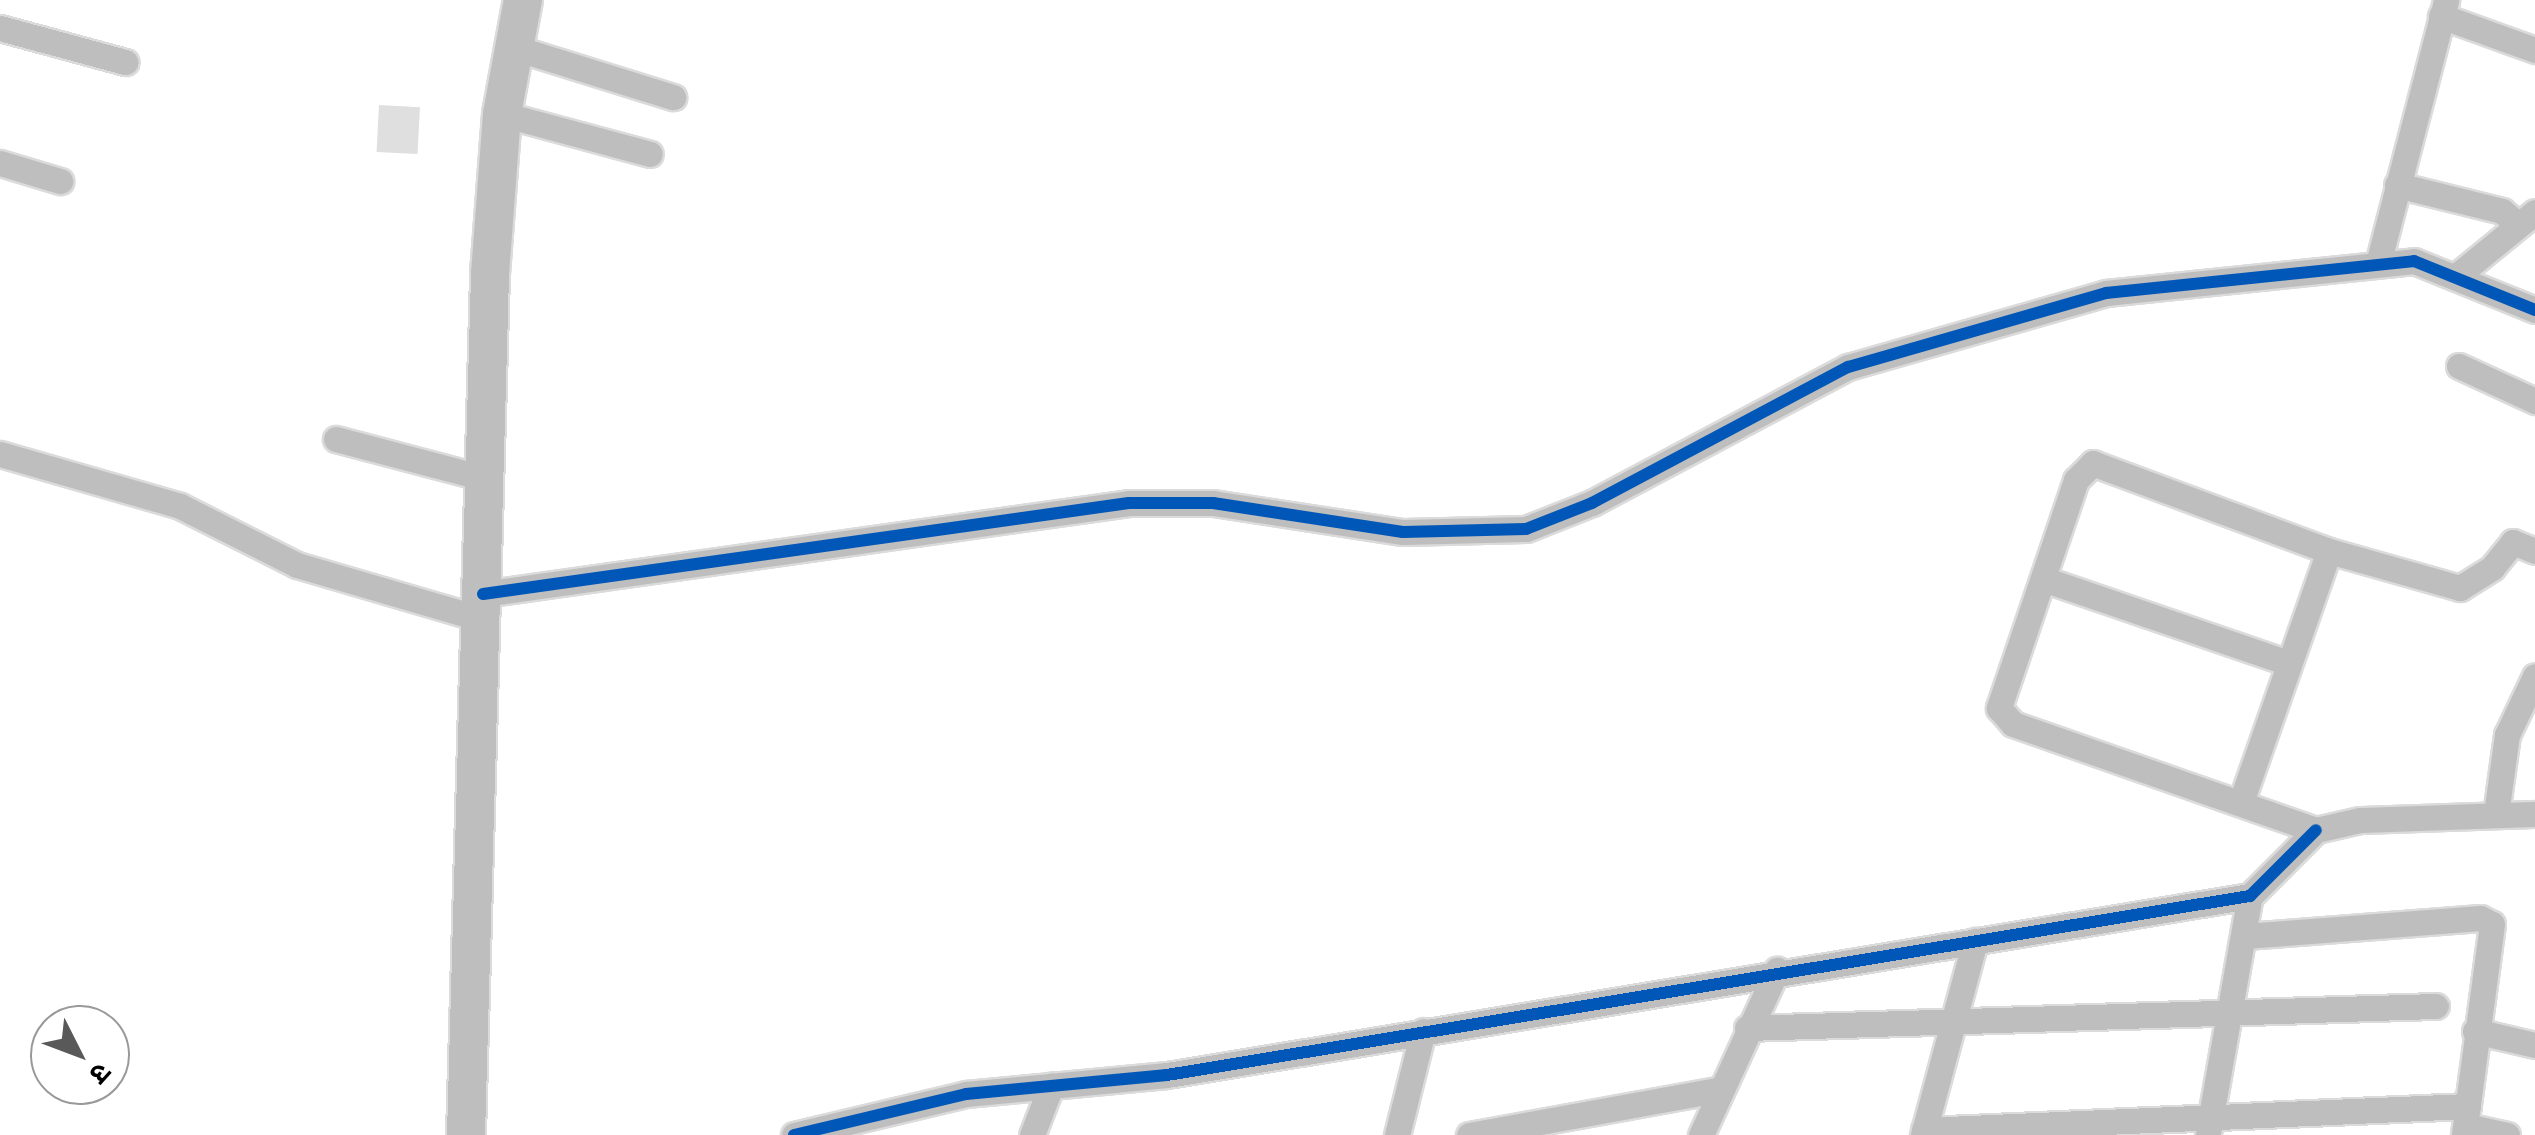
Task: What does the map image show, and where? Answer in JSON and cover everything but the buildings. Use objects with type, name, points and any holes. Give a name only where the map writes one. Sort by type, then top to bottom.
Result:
[{"type":"highway","points":[[466,1135],[484,478],[502,114],[524,0]]},
{"type":"street","points":[[2379,260],[2444,8],[2535,50]]},
{"type":"street","points":[[0,28],[125,62]]},
{"type":"street","points":[[512,47],[674,97]]},
{"type":"street","points":[[502,114],[650,154]]},
{"type":"street","points":[[0,162],[60,180]]},
{"type":"street","points":[[2397,185],[2526,218]]},
{"type":"street","points":[[2459,274],[2526,218]]},
{"type":"street","points":[[0,454],[180,506],[297,565],[483,607],[1129,502],[1213,502],[1403,532],[1526,530],[1904,345],[2106,293],[2379,260],[2459,274],[2535,310]]},
{"type":"street","points":[[2459,366],[2535,402]]},
{"type":"street","points":[[336,439],[484,478]]},
{"type":"street","points":[[2535,551],[2513,542],[2492,568],[2460,588],[2328,551],[2093,463],[2076,480],[2000,703],[2002,718],[2316,830],[2535,814]]},
{"type":"street","points":[[2241,802],[2286,662],[2328,551]]},
{"type":"street","points":[[2043,579],[2286,662]]},
{"type":"street","points":[[2496,814],[2507,735],[2535,676]]},
{"type":"street","points":[[794,1135],[966,1094],[1167,1075],[1777,970],[2250,896],[2316,830]]},
{"type":"street","points":[[2210,1126],[2250,896]]},
{"type":"street","points":[[2246,936],[2487,920],[2495,935],[2474,1031],[2466,1122]]},
{"type":"street","points":[[1976,941],[1924,1132],[2466,1122],[2507,1135]]},
{"type":"street","points":[[1700,1135],[1777,970]]},
{"type":"street","points":[[1748,1028],[1952,1026],[2436,1006]]},
{"type":"street","points":[[1396,1135],[1423,1031]]},
{"type":"street","points":[[2474,1031],[2535,1045]]},
{"type":"street","points":[[1032,1135],[1051,1086]]},
{"type":"street","points":[[1469,1135],[1721,1089]]},
{"type":"cycle path","points":[[483,594],[1129,503],[1213,503],[1403,532],[1526,529],[1592,503],[1848,367],[2106,293],[2414,261],[2535,310]]},
{"type":"cycle path","points":[[794,1135],[966,1094],[1167,1075],[2250,896],[2316,830]]}]
